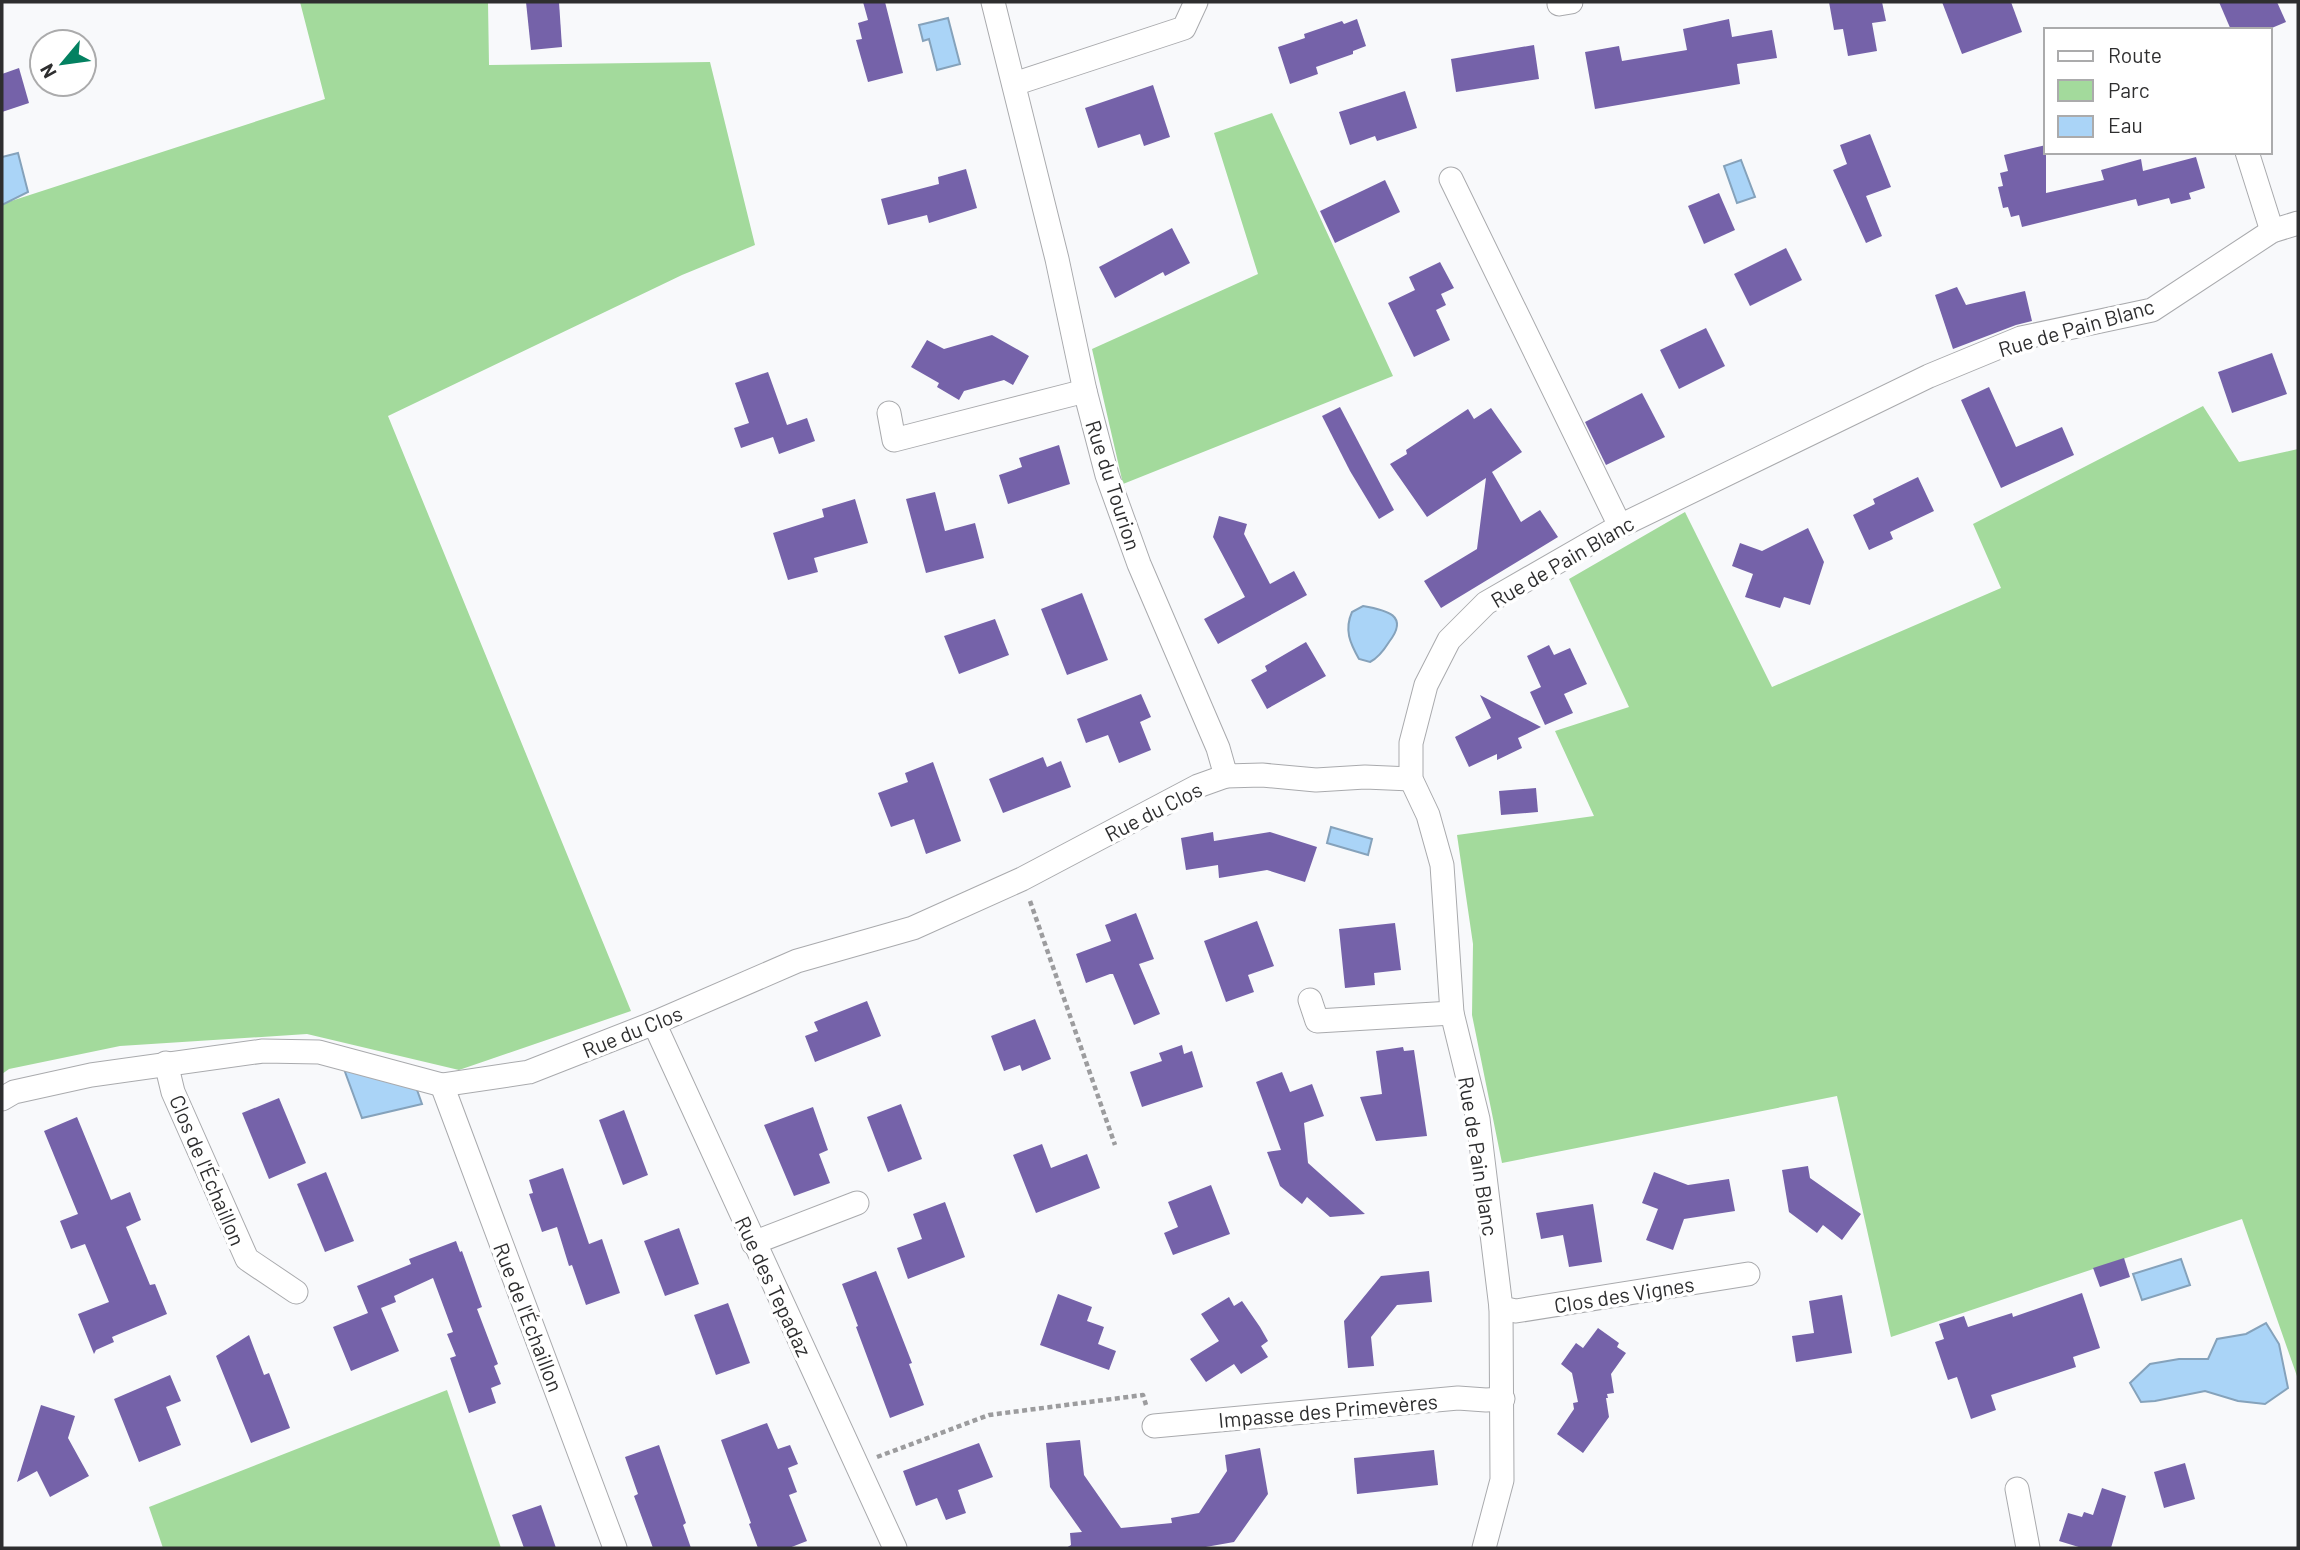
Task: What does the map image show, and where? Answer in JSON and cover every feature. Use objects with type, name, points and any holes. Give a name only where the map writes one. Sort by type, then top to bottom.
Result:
[{"type":"street","name":"Rue du Tourion","points":[[993,2],[1107,475],[1226,776]]},
{"type":"street","points":[[1014,84],[1184,28],[1196,2]]},
{"type":"street","points":[[2248,154],[2272,231]]},
{"type":"street","points":[[1451,179],[1620,526]]},
{"type":"street","name":"Rue de Pain Blanc","points":[[1484,1548],[1502,1480],[1501,1308],[1478,1119],[1452,1013],[1442,865],[1429,815],[1411,779],[1411,743],[1426,685],[1449,640],[1486,603],[1620,526],[1929,376],[2021,338],[2152,310],[2272,231],[2298,223]]},
{"type":"street","points":[[888,413],[894,440],[1085,391]]},
{"type":"street","points":[[1226,776],[1262,775],[1316,780],[1366,776],[1411,779]]},
{"type":"street","name":"Rue du Clos","points":[[2,1099],[14,1092],[91,1075],[262,1051],[319,1052],[442,1085],[529,1072],[654,1023],[797,961],[913,928],[1022,878],[1198,786],[1226,776]]},
{"type":"street","points":[[1310,1000],[1317,1021],[1452,1013]]},
{"type":"street","name":"Rue des Tepadaz","points":[[654,1023],[895,1548]]},
{"type":"street","name":"Clos de l'Échaillon","points":[[166,1063],[173,1092],[247,1259],[296,1292]]},
{"type":"street","name":"Rue de l'Échaillon","points":[[442,1085],[615,1548]]},
{"type":"street","points":[[753,1243],[857,1203]]},
{"type":"street","name":"Clos des Vignes","points":[[1501,1308],[1516,1311],[1748,1274]]},
{"type":"street","name":"Impasse des Primevères","points":[[1154,1426],[1458,1398],[1503,1399]]},
{"type":"street","points":[[2017,1489],[2028,1548]]},
{"type":"path","points":[[1022,878],[1115,1145]]},
{"type":"path","points":[[856,1465],[989,1415],[1002,1413],[1143,1395],[1154,1426]]},
{"type":"green space","points":[[300,2],[488,2],[489,65],[710,62],[755,245],[682,275],[388,416],[631,1011],[459,1070],[307,1034],[120,1046],[9,1069],[2,1074],[2,204],[325,99]]},
{"type":"green space","points":[[1272,113],[1393,376],[1123,484],[1092,349],[1258,274],[1214,133]]},
{"type":"green space","points":[[2203,406],[2239,462],[2298,449],[2298,1379],[2242,1219],[1891,1337],[1837,1096],[1502,1163],[1472,1015],[1473,944],[1457,835],[1594,816],[1555,731],[1629,707],[1569,579],[1685,512],[1772,687],[2001,588],[1973,524]]},
{"type":"green space","points":[[447,1390],[501,1548],[163,1548],[149,1507]]},
{"type":"water","points":[[948,18],[960,64],[937,70],[929,39],[923,41],[919,25]]},
{"type":"water","points":[[18,153],[28,192],[2,205],[2,157]]},
{"type":"water","points":[[1741,160],[1755,197],[1737,203],[1724,166]]},
{"type":"water","points":[[1363,606],[1387,612],[1396,620],[1397,626],[1385,648],[1370,662],[1359,659],[1348,631],[1352,612]]},
{"type":"water","points":[[1331,827],[1372,839],[1368,855],[1327,843]]},
{"type":"water","points":[[341,1061],[416,1087],[422,1104],[362,1118]]},
{"type":"water","points":[[2181,1259],[2190,1285],[2142,1300],[2133,1274]]},
{"type":"water","points":[[2266,1323],[2279,1344],[2288,1388],[2265,1404],[2238,1401],[2205,1391],[2141,1402],[2130,1383],[2150,1364],[2179,1359],[2208,1359],[2217,1339],[2246,1334]]},
{"type":"building","points":[[526,2],[559,2],[562,47],[531,50]]},
{"type":"building","points":[[863,2],[885,2],[903,73],[868,82],[856,40],[862,39],[858,23],[868,20]]},
{"type":"building","points":[[1829,2],[1882,2],[1886,21],[1872,23],[1877,51],[1848,56],[1843,29],[1834,30]]},
{"type":"building","points":[[1942,2],[2011,2],[2022,32],[1962,54]]},
{"type":"building","points":[[2219,2],[2277,2],[2286,22],[2272,28],[2230,28]]},
{"type":"building","points":[[1357,19],[1366,46],[1353,51],[1353,54],[1316,67],[1318,74],[1290,84],[1278,47],[1305,38],[1304,34],[1342,21],[1344,24]]},
{"type":"building","points":[[1729,19],[1732,37],[1772,30],[1777,58],[1737,64],[1740,84],[1595,109],[1585,52],[1619,46],[1622,61],[1687,50],[1683,29]]},
{"type":"building","points":[[1534,45],[1539,79],[1456,92],[1451,59]]},
{"type":"building","points":[[19,68],[29,103],[2,112],[2,74]]},
{"type":"building","points":[[1153,85],[1170,137],[1144,146],[1140,134],[1098,148],[1085,108]]},
{"type":"building","points":[[1405,91],[1417,128],[1377,141],[1375,136],[1350,145],[1339,112]]},
{"type":"building","points":[[1870,134],[1891,187],[1866,196],[1882,236],[1866,243],[1833,170],[1847,164],[1840,145]]},
{"type":"building","points":[[2044,145],[2046,193],[2104,180],[2101,170],[2141,159],[2143,171],[2196,157],[2205,188],[2189,193],[2191,199],[2171,204],[2169,198],[2138,206],[2136,199],[2022,227],[2019,215],[2011,217],[2008,207],[2003,208],[1998,187],[2003,186],[2000,173],[2008,171],[2004,155]]},
{"type":"building","points":[[966,169],[977,208],[929,223],[927,215],[888,225],[881,199],[939,184],[938,177]]},
{"type":"building","points":[[1385,180],[1400,212],[1335,243],[1320,211]]},
{"type":"building","points":[[1719,193],[1735,230],[1704,244],[1688,206]]},
{"type":"building","points":[[1172,228],[1190,263],[1165,276],[1163,272],[1115,298],[1099,267]]},
{"type":"building","points":[[1786,248],[1802,280],[1750,306],[1734,274]]},
{"type":"building","points":[[1440,262],[1454,288],[1441,294],[1446,305],[1436,310],[1450,340],[1414,357],[1388,303],[1415,290],[1409,277]]},
{"type":"building","points":[[1957,287],[1966,305],[2025,291],[2032,321],[1953,349],[1935,295]]},
{"type":"building","points":[[1706,328],[1725,366],[1679,389],[1660,350]]},
{"type":"building","points":[[992,335],[1029,356],[1013,385],[1004,380],[964,391],[959,400],[937,387],[939,383],[911,367],[927,340],[944,349]]},
{"type":"building","points":[[2272,353],[2287,394],[2232,413],[2218,372]]},
{"type":"building","points":[[768,372],[787,425],[807,418],[815,441],[779,454],[773,437],[741,448],[734,428],[749,423],[735,383]]},
{"type":"building","points":[[1989,387],[2016,447],[2062,427],[2074,455],[2001,488],[1961,400]]},
{"type":"building","points":[[1642,393],[1665,437],[1606,465],[1585,422]]},
{"type":"building","points":[[1340,407],[1394,510],[1379,519],[1350,471],[1322,416]]},
{"type":"building","points":[[1491,408],[1522,452],[1492,472],[1521,522],[1540,510],[1558,537],[1441,608],[1424,581],[1477,549],[1486,478],[1427,517],[1390,464],[1407,454],[1406,450],[1468,409],[1474,419]]},
{"type":"building","points":[[1059,445],[1070,484],[1008,504],[999,475],[1022,467],[1019,458]]},
{"type":"building","points":[[1918,477],[1934,511],[1890,532],[1893,539],[1869,550],[1853,515],[1875,504],[1873,499]]},
{"type":"building","points":[[935,492],[945,531],[975,523],[984,558],[926,573],[906,499]]},
{"type":"building","points":[[855,499],[868,543],[814,558],[818,572],[788,580],[773,533],[824,517],[822,509]]},
{"type":"building","points":[[1219,516],[1247,524],[1244,534],[1270,584],[1294,571],[1307,595],[1218,644],[1204,619],[1245,597],[1213,537]]},
{"type":"building","points":[[1808,528],[1824,562],[1810,605],[1784,597],[1780,608],[1745,597],[1753,574],[1732,566],[1740,543],[1762,551]]},
{"type":"building","points":[[1082,593],[1108,660],[1067,675],[1041,609]]},
{"type":"building","points":[[995,619],[1009,655],[959,674],[944,636]]},
{"type":"building","points":[[1306,642],[1326,676],[1267,709],[1251,680],[1267,671],[1265,666]]},
{"type":"building","points":[[1549,645],[1554,655],[1570,648],[1587,684],[1564,694],[1573,713],[1545,725],[1530,692],[1541,687],[1527,656]]},
{"type":"building","points":[[1141,694],[1151,717],[1140,722],[1151,750],[1119,763],[1108,735],[1086,743],[1077,719]]},
{"type":"building","points":[[1480,695],[1541,727],[1518,738],[1522,748],[1497,760],[1497,754],[1469,767],[1455,737],[1491,718]]},
{"type":"building","points":[[1043,757],[1047,767],[1061,761],[1071,787],[1003,813],[989,779]]},
{"type":"building","points":[[933,762],[961,841],[926,854],[914,819],[891,827],[878,793],[908,782],[905,773]]},
{"type":"building","points":[[1536,788],[1538,812],[1501,815],[1499,791]]},
{"type":"building","points":[[1213,832],[1214,841],[1270,832],[1317,847],[1305,882],[1267,870],[1219,878],[1218,865],[1186,870],[1181,838]]},
{"type":"building","points":[[1136,913],[1154,959],[1139,964],[1160,1014],[1134,1025],[1113,974],[1086,983],[1076,954],[1111,941],[1105,925]]},
{"type":"building","points":[[1257,921],[1274,966],[1248,975],[1254,992],[1226,1002],[1204,941]]},
{"type":"building","points":[[1395,923],[1401,970],[1374,973],[1375,985],[1345,988],[1339,929]]},
{"type":"building","points":[[867,1001],[881,1036],[815,1062],[805,1036],[818,1031],[814,1022]]},
{"type":"building","points":[[1035,1019],[1051,1059],[1022,1071],[1020,1065],[1004,1071],[991,1036]]},
{"type":"building","points":[[1182,1045],[1184,1054],[1192,1051],[1203,1087],[1142,1107],[1130,1072],[1162,1061],[1159,1053]]},
{"type":"building","points":[[1403,1047],[1404,1051],[1414,1050],[1427,1136],[1376,1141],[1360,1097],[1382,1094],[1376,1051]]},
{"type":"building","points":[[1282,1072],[1290,1092],[1312,1084],[1324,1116],[1304,1123],[1308,1163],[1365,1214],[1330,1217],[1307,1197],[1302,1204],[1280,1186],[1267,1152],[1281,1150],[1256,1082]]},
{"type":"building","points":[[279,1098],[306,1163],[269,1179],[242,1113]]},
{"type":"building","points":[[901,1104],[922,1159],[888,1172],[867,1117]]},
{"type":"building","points":[[813,1107],[828,1150],[819,1154],[830,1183],[794,1196],[764,1125]]},
{"type":"building","points":[[624,1110],[648,1175],[623,1185],[599,1120]]},
{"type":"building","points":[[77,1117],[111,1200],[130,1192],[141,1220],[126,1227],[150,1285],[155,1284],[167,1314],[112,1337],[114,1342],[96,1350],[94,1354],[78,1314],[109,1302],[85,1244],[71,1249],[60,1221],[78,1214],[44,1131]]},
{"type":"building","points":[[1042,1144],[1051,1168],[1087,1154],[1100,1188],[1036,1213],[1013,1155]]},
{"type":"building","points":[[1808,1166],[1810,1178],[1861,1214],[1842,1240],[1823,1225],[1817,1233],[1789,1212],[1782,1170]]},
{"type":"building","points":[[563,1168],[589,1244],[602,1239],[620,1293],[586,1305],[572,1265],[569,1266],[557,1227],[542,1232],[529,1194],[533,1193],[529,1180]]},
{"type":"building","points":[[326,1172],[354,1241],[325,1252],[297,1184]]},
{"type":"building","points":[[1654,1172],[1688,1185],[1729,1179],[1735,1211],[1684,1219],[1673,1250],[1646,1240],[1658,1209],[1642,1203]]},
{"type":"building","points":[[1211,1185],[1230,1234],[1173,1255],[1164,1233],[1178,1227],[1168,1202]]},
{"type":"building","points":[[945,1202],[965,1257],[908,1279],[897,1248],[922,1239],[913,1214]]},
{"type":"building","points":[[1593,1204],[1602,1262],[1569,1267],[1563,1235],[1541,1239],[1536,1213]]},
{"type":"building","points":[[679,1228],[699,1284],[665,1296],[644,1241]]},
{"type":"building","points":[[456,1241],[482,1307],[477,1309],[498,1364],[494,1366],[501,1384],[491,1388],[496,1403],[469,1413],[450,1358],[456,1356],[447,1334],[453,1332],[433,1278],[394,1296],[396,1302],[381,1308],[399,1351],[351,1371],[333,1327],[368,1313],[357,1286],[411,1264],[409,1259]]},
{"type":"building","points":[[2124,1258],[2130,1277],[2100,1287],[2093,1268]]},
{"type":"building","points":[[876,1271],[912,1363],[909,1364],[924,1405],[890,1418],[842,1284]]},
{"type":"building","points":[[1429,1271],[1432,1302],[1397,1305],[1371,1337],[1374,1366],[1348,1368],[1344,1321],[1381,1276]]},
{"type":"building","points":[[2082,1293],[2100,1348],[2073,1357],[2076,1367],[1991,1395],[1996,1410],[1971,1419],[1957,1377],[1948,1380],[1935,1342],[1944,1339],[1939,1324],[1964,1316],[1968,1327],[2012,1313],[2013,1317]]},
{"type":"building","points":[[1058,1294],[1092,1307],[1087,1321],[1104,1327],[1098,1344],[1116,1351],[1109,1370],[1040,1345]]},
{"type":"building","points":[[1842,1295],[1852,1353],[1796,1362],[1792,1336],[1814,1333],[1809,1301]]},
{"type":"building","points":[[1229,1297],[1234,1306],[1242,1301],[1260,1327],[1268,1341],[1261,1346],[1268,1357],[1241,1374],[1234,1364],[1206,1382],[1190,1359],[1219,1341],[1201,1314]]},
{"type":"building","points":[[728,1303],[750,1363],[716,1375],[694,1315]]},
{"type":"building","points":[[1598,1328],[1619,1343],[1617,1347],[1626,1353],[1611,1374],[1614,1393],[1607,1394],[1606,1398],[1609,1417],[1583,1453],[1557,1434],[1574,1409],[1573,1403],[1578,1402],[1572,1373],[1561,1364],[1576,1343],[1583,1348]]},
{"type":"building","points":[[249,1335],[264,1375],[269,1373],[290,1428],[251,1443],[216,1356]]},
{"type":"building","points":[[170,1375],[181,1401],[166,1407],[181,1445],[139,1462],[114,1399]]},
{"type":"building","points":[[41,1405],[75,1416],[68,1438],[89,1476],[50,1497],[37,1471],[17,1482]]},
{"type":"building","points":[[767,1423],[778,1449],[790,1445],[798,1464],[788,1468],[797,1492],[789,1495],[807,1541],[789,1548],[758,1548],[721,1440]]},
{"type":"building","points":[[1080,1440],[1084,1475],[1121,1528],[1172,1523],[1171,1518],[1199,1513],[1227,1471],[1225,1455],[1260,1448],[1268,1494],[1234,1542],[1200,1548],[1066,1548],[1071,1545],[1070,1533],[1082,1532],[1050,1487],[1046,1443]]},
{"type":"building","points":[[979,1443],[993,1477],[958,1490],[966,1513],[946,1520],[937,1498],[916,1506],[903,1471]]},
{"type":"building","points":[[659,1445],[686,1523],[683,1525],[691,1548],[653,1548],[634,1496],[638,1494],[625,1457]]},
{"type":"building","points":[[1434,1450],[1438,1485],[1357,1494],[1354,1458]]},
{"type":"building","points":[[2185,1463],[2195,1499],[2164,1508],[2154,1472]]},
{"type":"building","points":[[2102,1488],[2126,1496],[2111,1548],[2082,1548],[2059,1541],[2068,1513],[2082,1517],[2084,1512],[2093,1515]]},
{"type":"building","points":[[541,1505],[556,1548],[524,1548],[512,1515]]}]
